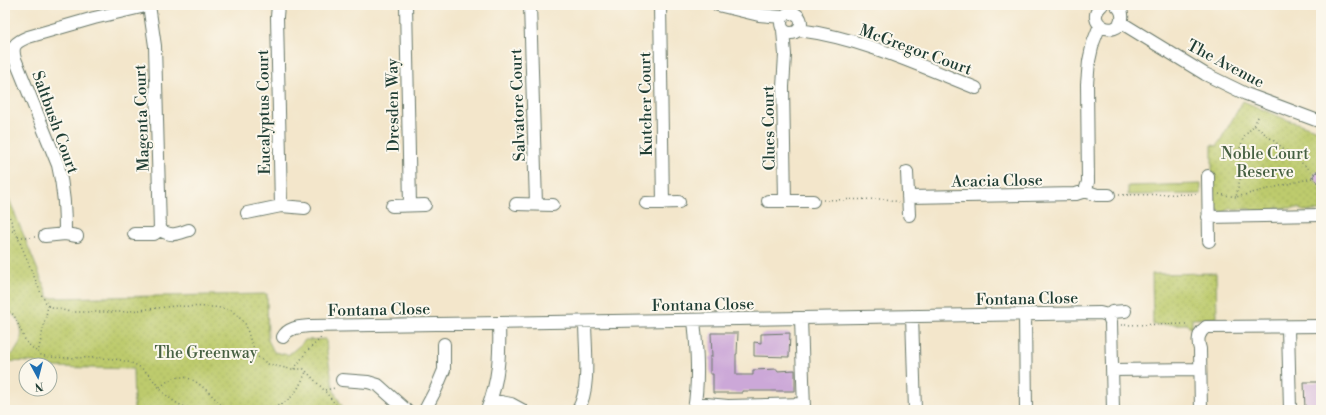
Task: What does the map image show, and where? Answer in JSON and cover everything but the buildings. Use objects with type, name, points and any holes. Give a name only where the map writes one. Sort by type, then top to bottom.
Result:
[{"type":"street","name":"Saltbush Court","points":[[65,234],[65,199],[63,183],[58,165],[15,59],[13,52],[14,46],[19,40],[28,37],[94,18],[149,5]]},
{"type":"street","name":"Magenta Court","points":[[149,5],[155,46],[160,230]]},
{"type":"street","name":"Dresden Way","points":[[406,5],[410,205]]},
{"type":"street","name":"Salvatore Court","points":[[530,5],[536,204]]},
{"type":"street","name":"Kutcher Court","points":[[660,5],[663,203]]},
{"type":"street","points":[[718,5],[759,15],[792,20]]},
{"type":"street","points":[[1098,6],[1096,19],[1104,28],[1111,28],[1115,27],[1120,22],[1122,14],[1121,9],[1116,5]]},
{"type":"street","name":"Eucalyptus Court","points":[[276,9],[280,206]]},
{"type":"street","name":"McGregor Court","points":[[792,20],[823,33],[881,51],[976,88]]},
{"type":"street","name":"Clues Court","points":[[785,201],[783,87],[785,55],[792,20]]},
{"type":"street","name":"The Avenue","points":[[1120,22],[1205,74],[1246,94],[1321,122]]},
{"type":"street","points":[[1085,191],[1088,182],[1087,84],[1089,62],[1100,25]]},
{"type":"street","points":[[907,172],[909,215]]},
{"type":"street","points":[[1208,176],[1209,241]]},
{"type":"street","name":"Acacia Close","points":[[908,199],[1076,194],[1085,191],[1097,195],[1109,195]]},
{"type":"street","points":[[768,201],[813,201]]},
{"type":"street","points":[[646,203],[679,202]]},
{"type":"street","points":[[516,204],[552,204]]},
{"type":"street","points":[[392,206],[425,205]]},
{"type":"street","points":[[247,214],[280,206],[305,208]]},
{"type":"street","points":[[1208,217],[1321,215]]},
{"type":"street","points":[[134,234],[154,234],[160,230],[168,234],[176,235],[189,230]]},
{"type":"street","points":[[45,236],[65,234],[77,236]]},
{"type":"street","name":"Fontana Close","points":[[283,337],[286,332],[294,328],[324,326],[1102,313],[1109,320],[1112,312],[1125,311]]},
{"type":"street","points":[[1025,314],[1026,410]]},
{"type":"street","points":[[912,316],[915,410]]},
{"type":"street","points":[[694,320],[697,357],[697,387],[694,407],[804,407],[801,318]]},
{"type":"street","points":[[1109,320],[1113,410]]},
{"type":"street","points":[[578,410],[585,390],[585,322]]},
{"type":"street","points":[[499,323],[499,362],[497,376],[489,405],[511,404],[522,410]]},
{"type":"street","points":[[1201,410],[1200,349],[1206,332],[1233,328],[1321,326]]},
{"type":"street","points":[[1288,327],[1290,410]]},
{"type":"street","points":[[425,410],[444,370],[444,344]]},
{"type":"street","points":[[1112,370],[1200,370]]},
{"type":"street","points":[[342,380],[368,382],[378,385],[406,410]]},
{"type":"path","points":[[1236,197],[1240,179],[1240,148],[1244,137],[1254,125],[1259,115]]},
{"type":"path","points":[[1254,125],[1313,172]]},
{"type":"path","points":[[1313,172],[1316,170],[1321,171]]},
{"type":"path","points":[[1312,178],[1313,172]]},
{"type":"path","points":[[1109,195],[1219,194],[1236,197],[1312,178]]},
{"type":"path","points":[[1312,178],[1316,182],[1321,182]]},
{"type":"path","points":[[813,201],[886,199],[900,202],[908,199]]},
{"type":"path","points":[[5,206],[42,296],[48,306],[38,353]]},
{"type":"path","points":[[5,227],[16,233]]},
{"type":"path","points":[[18,237],[45,236]]},
{"type":"path","points":[[48,306],[70,312],[120,312],[175,306],[214,307],[231,310],[245,323],[258,357],[268,364],[304,370],[324,390],[340,410]]},
{"type":"path","points":[[5,311],[14,315],[26,342],[40,356],[116,359],[130,362],[141,367],[152,377],[170,399],[185,407],[196,410]]},
{"type":"path","points":[[1109,320],[1188,324]]},
{"type":"path","points":[[294,369],[307,351],[320,339],[324,326]]},
{"type":"path","points":[[266,410],[284,403],[297,391],[306,372]]},
{"type":"path","points":[[160,387],[167,381],[179,377],[193,380],[207,391],[226,410]]},
{"type":"green space","name":"Noble Court Reserve","points":[[1243,101],[1285,119],[1321,131],[1321,211],[1303,211],[1299,208],[1277,208],[1273,212],[1254,212],[1250,209],[1228,209],[1225,213],[1218,211],[1215,208],[1212,202],[1212,145],[1217,146]]},
{"type":"green space","points":[[1201,184],[1201,194],[1128,195],[1128,186]]},
{"type":"green space","name":"The Greenway","points":[[5,189],[49,298],[267,294],[268,340],[274,352],[288,355],[305,340],[326,339],[334,391],[344,410],[134,410],[133,369],[58,367],[58,357],[18,357],[18,361],[5,361],[20,343],[21,328],[19,322],[7,311],[5,304]]},
{"type":"green space","points":[[1216,273],[1217,318],[1192,319],[1192,330],[1186,324],[1153,325],[1152,274]]}]
